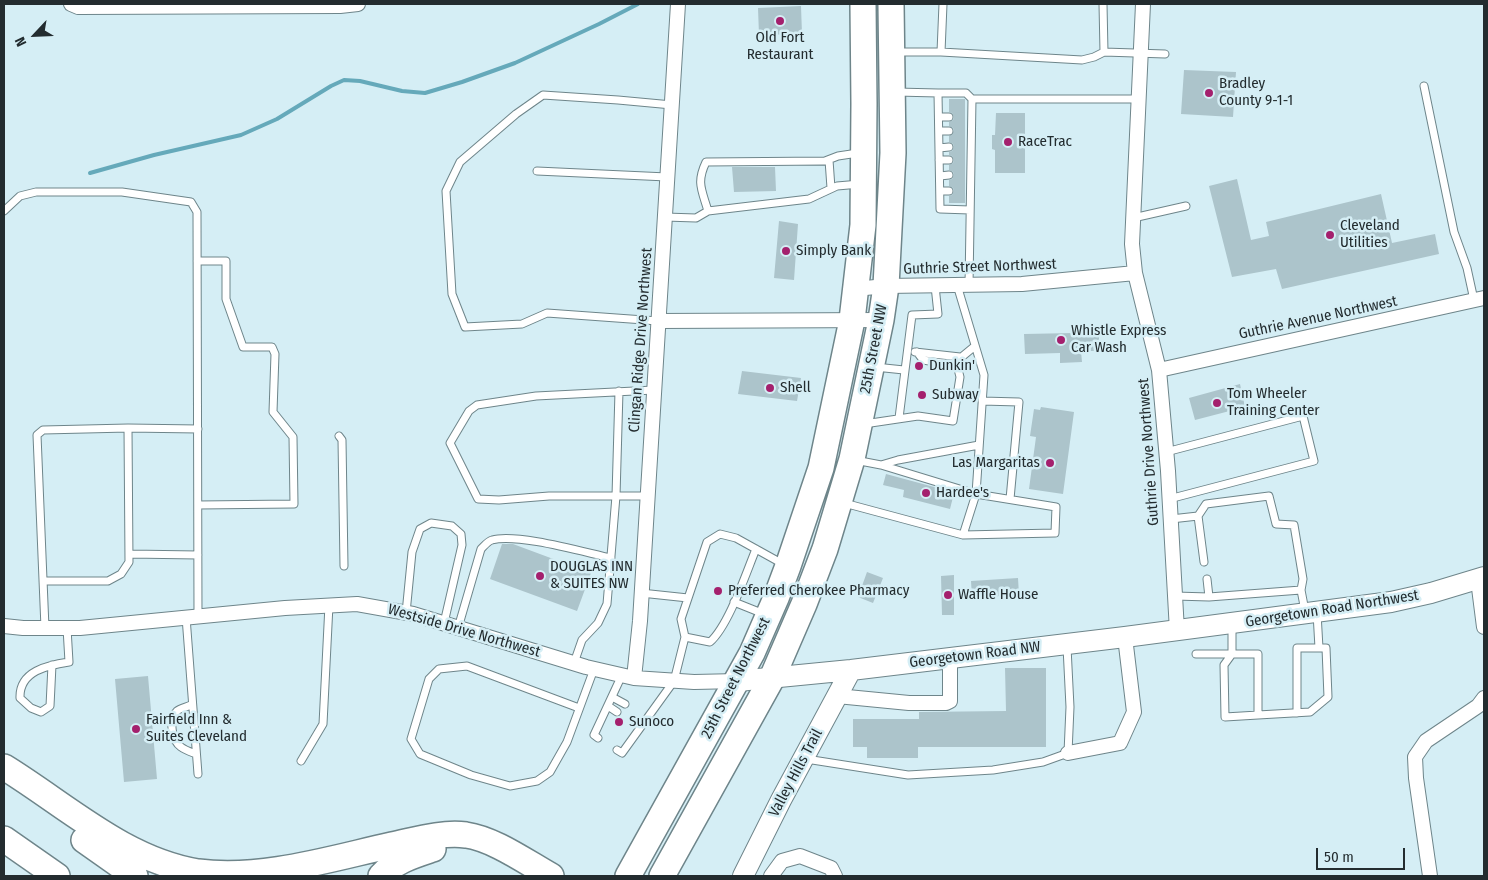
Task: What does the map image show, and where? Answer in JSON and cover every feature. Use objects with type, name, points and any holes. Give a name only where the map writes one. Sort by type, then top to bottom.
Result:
[{"type":"highway","name":"25th Street NW","points":[[821,468],[852,320],[863,225],[863,4]]},
{"type":"highway","name":"25th Street NW","points":[[772,678],[825,549],[852,459],[881,320],[886,286],[893,153],[891,4]]},
{"type":"highway","name":"25th Street Northwest","points":[[627,876],[738,681],[769,616],[821,468]]},
{"type":"highway","name":"25th Street Northwest","points":[[662,876],[772,678]]},
{"type":"highway","points":[[4,767],[119,844],[160,863],[198,872],[238,875],[286,869],[438,835],[466,835],[493,844],[551,876]]},
{"type":"highway","points":[[4,780],[135,876]]},
{"type":"highway","points":[[4,839],[57,876]]},
{"type":"highway","points":[[381,876],[385,871],[412,855],[437,848],[464,850],[494,860],[522,876]]},
{"type":"street","points":[[71,4],[78,6],[340,6],[358,4]]},
{"type":"street","name":"Clingan Ridge Drive Northwest","points":[[628,677],[641,593],[678,4]]},
{"type":"street","name":"Guthrie Drive Northwest","points":[[1144,4],[1132,244],[1135,273],[1159,370],[1171,519],[1177,631]]},
{"type":"street","name":"Guthrie Street Northwest","points":[[855,289],[886,286],[1022,284],[1135,273]]},
{"type":"street","name":"Guthrie Avenue Northwest","points":[[1159,370],[1479,299]]},
{"type":"street","points":[[658,321],[881,320]]},
{"type":"street","points":[[1481,578],[1484,627]]},
{"type":"street","name":"Georgetown Road Northwest","points":[[1177,631],[1391,602],[1481,578]]},
{"type":"street","name":"Westside Drive Northwest","points":[[4,626],[68,628],[285,608],[357,604],[406,612],[594,669],[628,677],[674,681],[738,681],[772,678]]},
{"type":"street","name":"Georgetown Road NW","points":[[772,678],[1177,631]]},
{"type":"street","points":[[1068,753],[1120,743],[1134,712],[1125,638]]},
{"type":"street","points":[[837,696],[909,703],[946,703],[950,701],[950,658]]},
{"type":"street","name":"Valley Hills Trail","points":[[743,876],[803,758],[851,670]]},
{"type":"street","points":[[1430,876],[1416,778],[1415,757],[1426,741],[1478,706],[1484,698]]},
{"type":"street","points":[[771,876],[782,861],[800,856],[831,868],[835,876]]},
{"type":"lane","points":[[941,52],[943,4]]},
{"type":"lane","points":[[1103,4],[1104,52]]},
{"type":"lane","points":[[892,52],[941,52],[1082,60],[1104,52],[1165,54]]},
{"type":"lane","points":[[1424,86],[1454,232],[1479,299]]},
{"type":"lane","points":[[892,92],[966,93],[972,99],[1140,99]]},
{"type":"lane","points":[[938,93],[940,209],[970,210]]},
{"type":"lane","points":[[658,321],[547,313],[522,324],[465,327],[452,294],[446,191],[460,162],[516,114],[543,95],[672,105]]},
{"type":"lane","points":[[963,535],[976,494],[984,375],[975,346],[963,285],[970,210],[968,189],[968,116],[972,99]]},
{"type":"lane","points":[[939,117],[949,117]]},
{"type":"lane","points":[[939,132],[949,131]]},
{"type":"lane","points":[[939,148],[949,147]]},
{"type":"lane","points":[[708,211],[700,186],[700,175],[706,162],[825,161],[838,156],[864,152]]},
{"type":"lane","points":[[828,160],[831,188]]},
{"type":"lane","points":[[939,160],[949,160]]},
{"type":"lane","points":[[537,171],[667,177]]},
{"type":"lane","points":[[940,176],[949,175]]},
{"type":"lane","points":[[665,217],[696,218],[708,211],[809,199],[836,186],[863,184]]},
{"type":"lane","points":[[940,191],[949,191]]},
{"type":"lane","points":[[4,211],[20,196],[36,192],[122,192],[191,202],[197,212],[198,555],[192,617],[191,705],[198,774]]},
{"type":"lane","points":[[1133,218],[1186,206]]},
{"type":"lane","points":[[197,261],[226,261],[226,299],[243,347],[272,347],[275,354],[273,412],[293,437],[294,496],[294,504],[198,505]]},
{"type":"lane","points":[[899,418],[912,315],[938,314],[935,286]]},
{"type":"lane","points":[[954,365],[960,357],[975,346]]},
{"type":"lane","points":[[907,351],[960,357]]},
{"type":"lane","points":[[859,425],[918,416],[953,421],[960,377],[958,369],[954,365],[923,360],[917,352]]},
{"type":"lane","points":[[871,366],[904,370]]},
{"type":"lane","points":[[647,496],[549,496],[499,500],[478,499],[450,443],[469,411],[477,405],[536,396],[654,390]]},
{"type":"lane","points":[[574,663],[582,640],[598,623],[607,604],[616,496],[620,391]]},
{"type":"lane","points":[[982,401],[1019,402],[1010,499]]},
{"type":"lane","points":[[1166,452],[1303,416],[1314,461],[1169,499]]},
{"type":"lane","points":[[44,581],[108,580],[121,574],[129,562],[128,428]]},
{"type":"lane","points":[[45,628],[37,435],[43,430],[198,428]]},
{"type":"lane","points":[[339,436],[342,440],[344,566]]},
{"type":"lane","points":[[881,466],[898,460],[979,445]]},
{"type":"lane","points":[[839,501],[963,535],[1055,533],[1056,507],[976,494],[852,459]]},
{"type":"lane","points":[[1204,562],[1198,516],[1206,504],[1269,496],[1276,524],[1294,525],[1303,579],[1301,590],[1311,613],[1319,648]]},
{"type":"lane","points":[[1171,519],[1198,516]]},
{"type":"lane","points":[[406,612],[412,552],[420,529],[431,523],[452,526],[461,534],[462,544],[444,623]]},
{"type":"lane","points":[[616,750],[622,753],[637,725],[674,681],[686,637],[681,619],[707,542],[720,534],[736,538],[788,566]]},
{"type":"lane","points":[[458,628],[481,549],[490,540],[508,538],[610,558]]},
{"type":"lane","points":[[686,637],[710,642],[718,635],[756,549]]},
{"type":"lane","points":[[129,554],[198,555]]},
{"type":"lane","points":[[1206,579],[1209,597]]},
{"type":"lane","points":[[1175,596],[1209,597],[1301,590]]},
{"type":"lane","points":[[641,593],[688,598]]},
{"type":"lane","points":[[734,602],[769,616]]},
{"type":"lane","points":[[301,761],[323,724],[329,605]]},
{"type":"lane","points":[[1232,624],[1232,654],[1224,665],[1225,717],[1310,712],[1328,697],[1326,648],[1297,648],[1297,712]]},
{"type":"lane","points":[[52,665],[50,706],[41,712],[31,708],[20,698],[20,688],[26,678],[45,666],[69,662],[68,628]]},
{"type":"lane","points":[[803,758],[908,775],[994,770],[1043,762],[1068,753],[1070,707],[1067,644]]},
{"type":"lane","points":[[1196,654],[1258,654],[1258,715]]},
{"type":"lane","points":[[579,708],[467,666],[439,669],[429,679],[411,739],[420,754],[471,775],[510,786],[537,781],[550,772],[567,742],[594,669]]},
{"type":"lane","points":[[598,738],[594,735],[601,719],[612,697],[628,677]]},
{"type":"lane","points":[[612,697],[625,704]]},
{"type":"lane","points":[[191,705],[177,711],[173,717],[172,725],[175,741],[182,748],[196,754]]},
{"type":"lane","points":[[608,706],[617,712]]},
{"type":"lane","points":[[601,719],[609,724]]},
{"type":"building","name":"Old Fort Restaurant","points":[[801,6],[802,34],[759,35],[758,8]]},
{"type":"building","name":"Bradley County 9-1-1","points":[[1184,70],[1236,72],[1233,117],[1181,114]]},
{"type":"building","points":[[949,99],[965,99],[965,203],[949,203],[949,196],[954,191],[949,186],[949,180],[954,175],[949,170],[949,165],[954,160],[949,155],[949,152],[954,147],[949,142],[949,136],[954,131],[949,126],[949,122],[954,117],[949,112]]},
{"type":"building","name":"RaceTrac","points":[[996,113],[1025,113],[1025,173],[995,173],[995,150],[992,149],[992,135],[995,135]]},
{"type":"building","points":[[732,167],[775,167],[776,191],[734,192]]},
{"type":"building","name":"Cleveland Utilities","points":[[1237,179],[1251,240],[1269,236],[1266,222],[1381,194],[1392,243],[1435,234],[1439,254],[1282,289],[1276,269],[1232,277],[1209,186]]},
{"type":"building","name":"Simply Bank","points":[[779,221],[798,224],[794,280],[774,278]]},
{"type":"building","name":"Whistle Express Car Wash","points":[[1094,325],[1094,334],[1099,334],[1099,346],[1094,346],[1094,351],[1081,351],[1082,362],[1060,363],[1060,353],[1025,354],[1024,334],[1074,333],[1074,326]]},
{"type":"building","points":[[742,371],[801,378],[797,401],[738,394]]},
{"type":"building","name":"Tom Wheeler Training Center","points":[[1240,384],[1245,407],[1195,420],[1189,398]]},
{"type":"building","name":"Las Margaritas","points":[[1041,407],[1074,412],[1063,494],[1029,489],[1036,437],[1030,436],[1034,409],[1040,410]]},
{"type":"building","name":"Hardee's","points":[[886,474],[949,491],[948,496],[953,497],[950,509],[903,497],[904,490],[883,485]]},
{"type":"building","name":"DOUGLAS INN & SUITES NW","points":[[502,544],[513,544],[591,573],[577,611],[490,579]]},
{"type":"building","points":[[867,572],[883,578],[873,603],[858,597]]},
{"type":"building","name":"Waffle House","points":[[954,575],[954,615],[942,615],[941,576]]},
{"type":"building","points":[[1018,578],[1019,595],[972,598],[971,581]]},
{"type":"building","points":[[1005,668],[1046,668],[1046,747],[918,747],[918,758],[867,758],[867,747],[853,747],[853,719],[919,719],[919,712],[1006,711]]},
{"type":"building","name":"Fairfield Inn & Suites Cleveland","points":[[148,676],[157,779],[124,782],[115,679]]},
{"type":"waterway","points":[[90,173],[154,155],[241,135],[277,119],[344,80],[360,81],[402,91],[425,93],[462,82],[515,63],[638,4]]},
{"type":"place","name":"Old Fort Restaurant","points":[[780,21]]},
{"type":"place","name":"Bradley County 9-1-1","points":[[1209,93]]},
{"type":"place","name":"RaceTrac","points":[[1008,142]]},
{"type":"place","name":"Cleveland Utilities","points":[[1330,235]]},
{"type":"place","name":"Simply Bank","points":[[786,251]]},
{"type":"place","name":"Whistle Express Car Wash","points":[[1061,340]]},
{"type":"place","name":"Dunkin'","points":[[919,366]]},
{"type":"place","name":"Shell","points":[[770,388]]},
{"type":"place","name":"Subway","points":[[922,395]]},
{"type":"place","name":"Tom Wheeler Training Center","points":[[1217,403]]},
{"type":"place","name":"Las Margaritas","points":[[1050,463]]},
{"type":"place","name":"Hardee's","points":[[926,493]]},
{"type":"place","name":"DOUGLAS INN & SUITES NW","points":[[540,576]]},
{"type":"place","name":"Preferred Cherokee Pharmacy","points":[[718,591]]},
{"type":"place","name":"Waffle House","points":[[948,595]]},
{"type":"place","name":"Sunoco","points":[[619,722]]},
{"type":"place","name":"Fairfield Inn & Suites Cleveland","points":[[136,729]]}]
